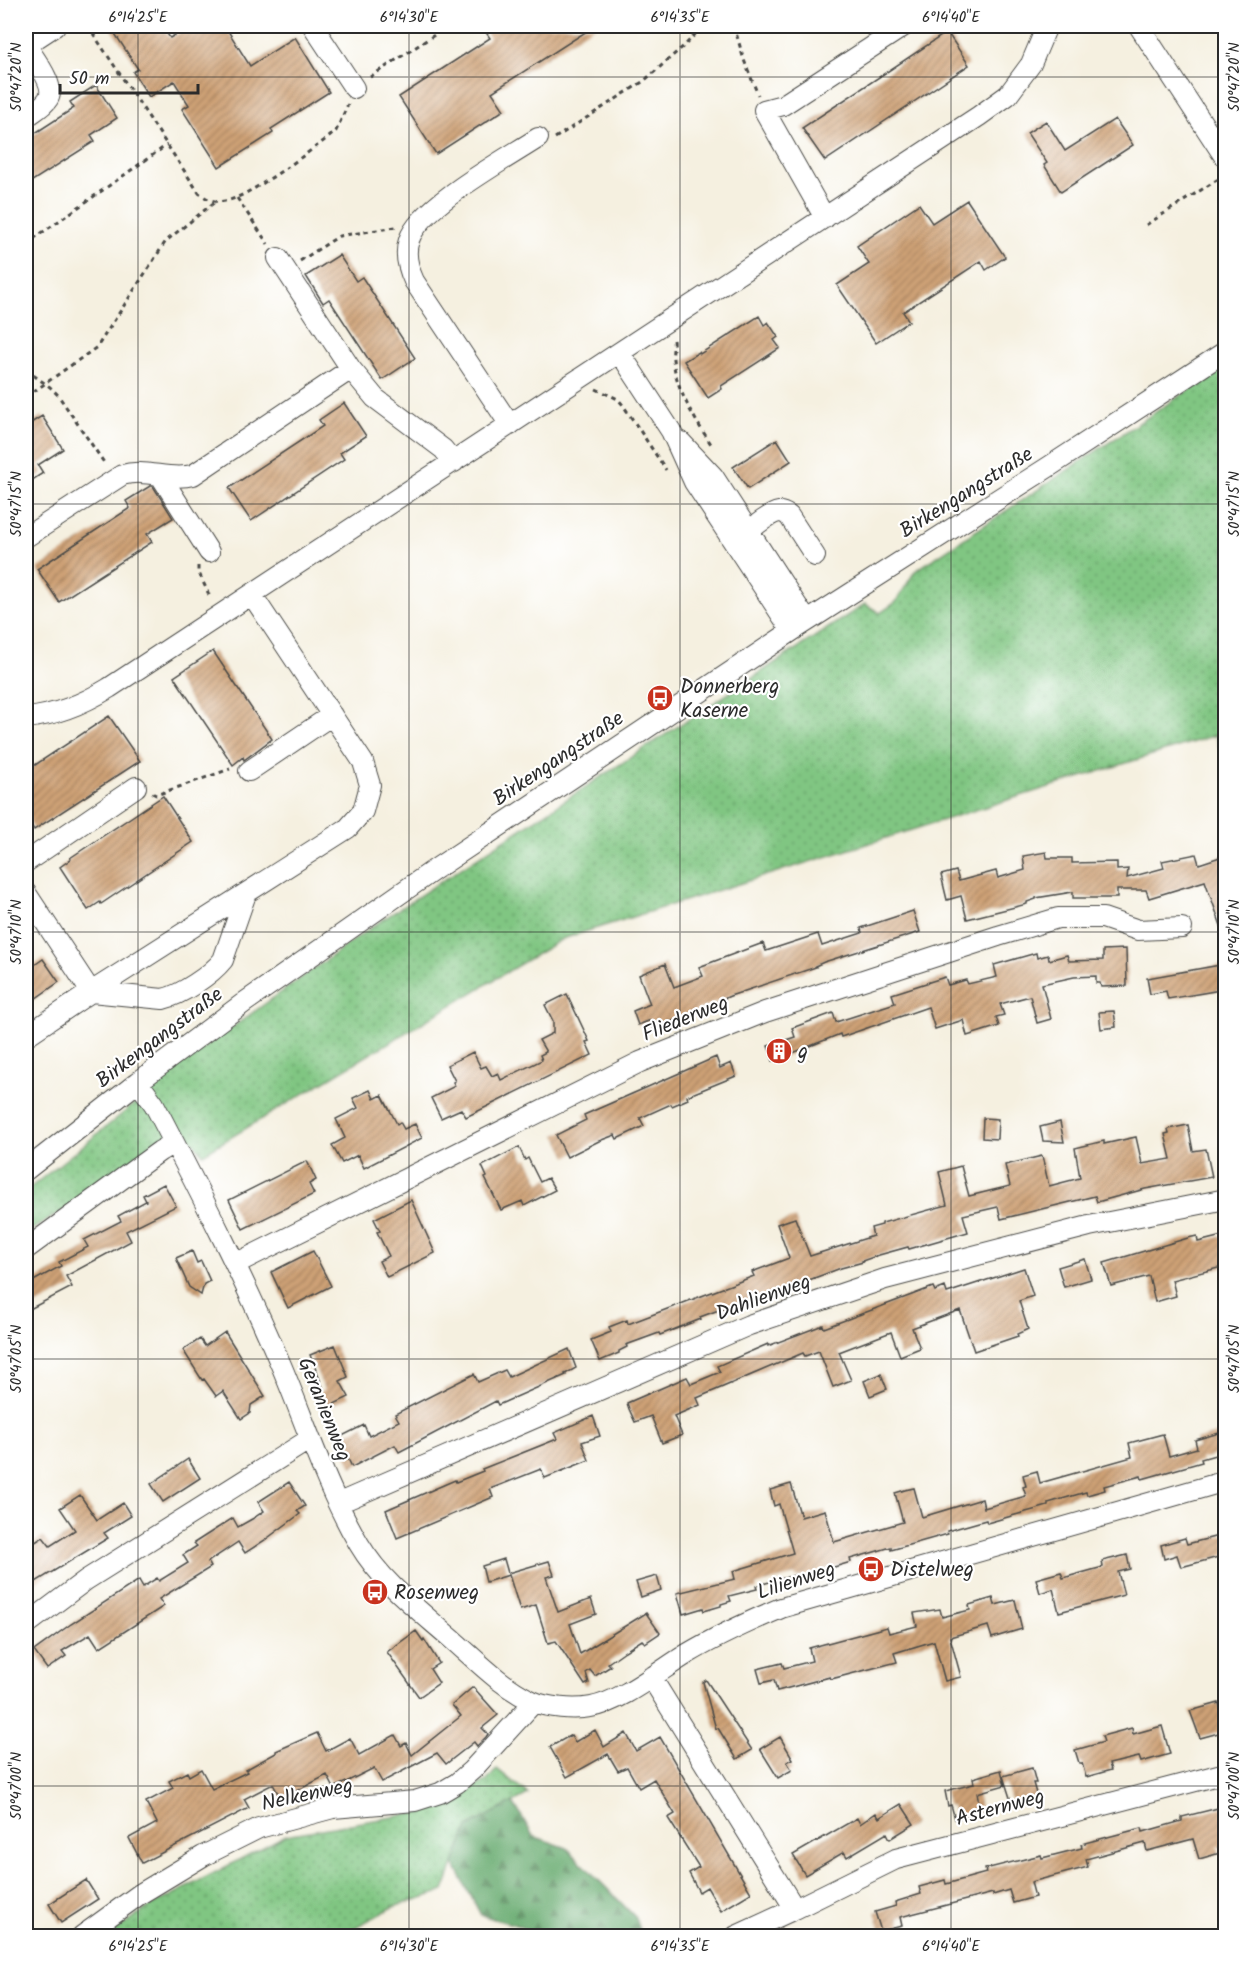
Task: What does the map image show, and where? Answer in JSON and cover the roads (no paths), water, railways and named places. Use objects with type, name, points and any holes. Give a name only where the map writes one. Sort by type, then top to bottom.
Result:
[{"type":"street","points":[[26,117],[50,97],[50,87],[45,76],[26,45],[55,26]]},
{"type":"street","points":[[313,26],[354,88]]},
{"type":"street","points":[[825,218],[764,110],[783,105],[904,26]]},
{"type":"street","points":[[26,718],[50,714],[85,703],[979,117],[1008,95],[1031,64],[1047,26]]},
{"type":"street","points":[[1139,26],[1226,159]]},
{"type":"street","points":[[510,425],[414,281],[407,257],[409,240],[419,223],[435,206],[538,138]]},
{"type":"street","points":[[282,265],[351,369],[375,398],[443,449],[454,462]]},
{"type":"street","name":"Birkengangstraße","points":[[26,1170],[245,1002],[426,876],[799,626],[1042,472],[1226,351]]},
{"type":"street","points":[[620,353],[671,431],[694,482],[743,555],[799,626]]},
{"type":"street","points":[[26,537],[114,478],[137,472],[186,477],[204,470],[351,369]]},
{"type":"street","points":[[671,431],[710,472],[749,530],[799,626]]},
{"type":"street","points":[[160,475],[207,548]]},
{"type":"street","points":[[743,555],[741,543],[743,537],[749,530],[779,512],[789,516],[815,556]]},
{"type":"street","points":[[26,1036],[348,828],[363,811],[370,786],[363,762],[252,595]]},
{"type":"street","points":[[249,771],[332,715]]},
{"type":"street","points":[[26,862],[136,787]]},
{"type":"street","points":[[26,894],[33,920],[92,992],[163,999],[173,997],[217,968],[223,960],[246,894]]},
{"type":"street","name":"Fliederweg","points":[[235,1264],[640,1062],[765,1012],[1058,918],[1103,918],[1138,930],[1182,928]]},
{"type":"street","name":"Geranienweg","points":[[138,1082],[154,1104],[235,1264],[281,1365],[310,1439],[359,1545],[386,1581],[503,1684],[534,1702]]},
{"type":"street","points":[[26,1249],[174,1143]]},
{"type":"street","name":"Dahlienweg","points":[[339,1503],[749,1325],[885,1279],[1089,1226],[1226,1199]]},
{"type":"street","points":[[26,1625],[86,1580],[310,1439]]},
{"type":"street","name":"Lilienweg","points":[[534,1702],[561,1707],[590,1707],[610,1701],[740,1625],[781,1608],[1226,1481]]},
{"type":"street","points":[[651,1677],[795,1909],[743,1933]]},
{"type":"street","name":"Nelkenweg","points":[[82,1936],[140,1894],[203,1856],[259,1828],[333,1808],[415,1801],[440,1793],[457,1783],[472,1770],[534,1702]]},
{"type":"street","name":"Asternweg","points":[[795,1909],[896,1859],[1226,1773]]},
{"type":"place","name":"Donnerberg Kaserne","points":[[660,698]]},
{"type":"place","name":"g","points":[[779,1051]]},
{"type":"place","name":"Distelweg","points":[[871,1569]]},
{"type":"place","name":"Rosenweg","points":[[375,1592]]}]
